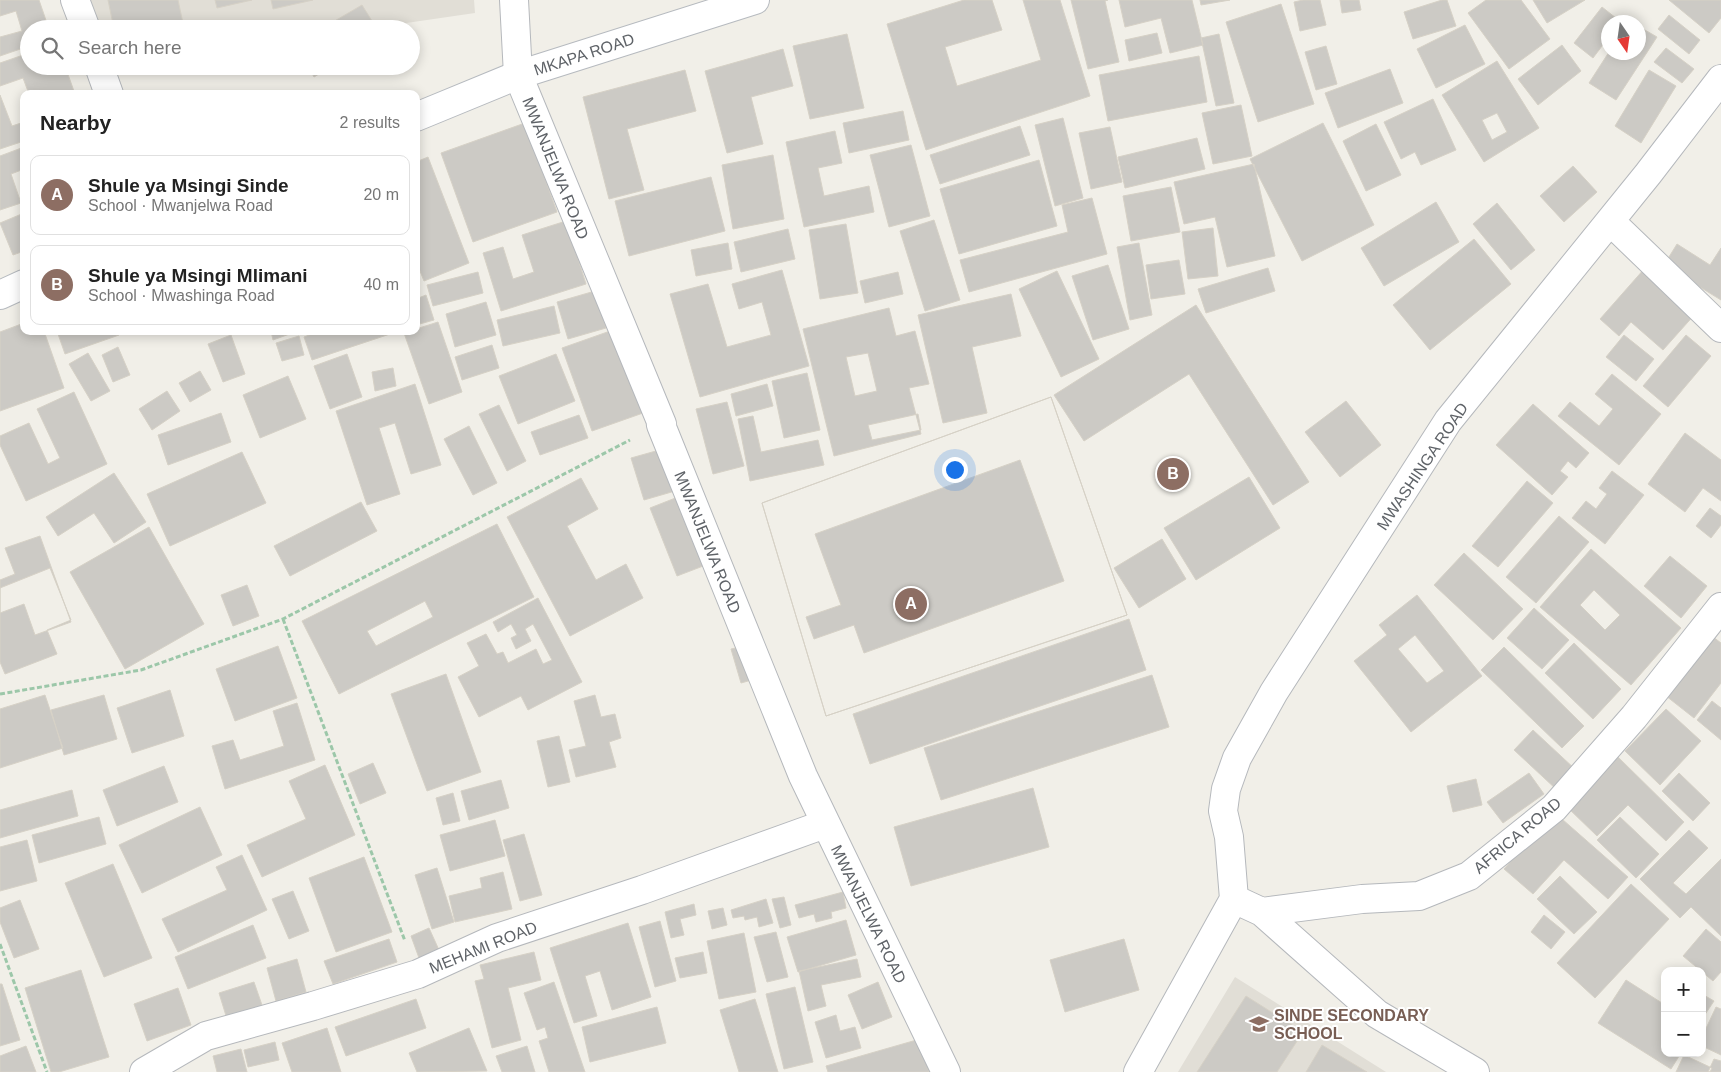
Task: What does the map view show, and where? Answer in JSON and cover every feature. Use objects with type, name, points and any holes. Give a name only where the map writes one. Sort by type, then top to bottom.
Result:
[{"type":"street","points":[[75,0],[83,20]]},
{"type":"street","name":"MWANJELWA ROAD","points":[[514,0],[518,75],[662,424],[803,776],[946,1072]]},
{"type":"street","name":"MKAPA ROAD","points":[[420,115],[518,75],[755,0]]},
{"type":"street","points":[[102,75],[108,90]]},
{"type":"street","name":"MWASHINGA ROAD","points":[[1234,899],[1229,838],[1223,811],[1226,789],[1237,758],[1274,692],[1448,421],[1610,221],[1721,79]]},
{"type":"street","points":[[1610,221],[1721,328]]},
{"type":"street","points":[[0,295],[20,286]]},
{"type":"street","name":"AFRICA ROAD","points":[[1262,912],[1362,899],[1419,896],[1469,876],[1554,808],[1634,717],[1721,607]]},
{"type":"street","name":"MEHAMI ROAD","points":[[144,1072],[206,1036],[418,974],[497,938],[642,890],[826,824]]},
{"type":"street","points":[[1138,1072],[1234,899],[1262,912],[1377,1014],[1475,1072]]},
{"type":"path","points":[[0,694],[141,670],[283,619],[662,424]]},
{"type":"path","points":[[283,619],[418,974]]},
{"type":"path","points":[[0,944],[47,1072]]},
{"type":"shaded area","points":[[65,0],[474,0],[475,13],[420,21],[68,20]]},
{"type":"shaded area","name":"SINDE SECONDARY SCHOOL","points":[[1235,977],[1386,1072],[1178,1072]]},
{"type":"building","points":[[0,0],[39,0],[46,20],[20,20],[20,24],[16,11],[0,16]]},
{"type":"building","points":[[108,0],[178,0],[182,20],[112,20]]},
{"type":"building","points":[[215,0],[252,0],[217,8]]},
{"type":"building","points":[[271,0],[313,0],[273,9]]},
{"type":"building","points":[[964,0],[992,0],[1002,30],[945,47],[957,86],[1041,60],[1023,0],[1060,0],[1090,96],[926,150],[887,24]]},
{"type":"building","points":[[1071,0],[1108,0],[1105,1],[1119,62],[1088,69]]},
{"type":"building","points":[[1119,0],[1192,0],[1203,45],[1170,53],[1161,18],[1125,27]]},
{"type":"building","points":[[1200,0],[1230,0],[1201,5]]},
{"type":"building","points":[[1320,0],[1326,25],[1300,31],[1294,2]]},
{"type":"building","points":[[1340,0],[1359,0],[1361,10],[1342,13]]},
{"type":"building","points":[[1447,0],[1456,26],[1413,39],[1404,12]]},
{"type":"building","points":[[1486,0],[1521,0],[1550,39],[1509,69],[1468,13]]},
{"type":"building","points":[[1533,0],[1585,0],[1547,23]]},
{"type":"building","points":[[1669,0],[1721,0],[1721,18],[1709,33]]},
{"type":"building","points":[[1281,4],[1314,104],[1258,122],[1226,22]]},
{"type":"building","points":[[362,5],[371,20],[336,20]]},
{"type":"building","points":[[1602,7],[1612,15],[1601,15],[1601,47],[1593,58],[1574,43]]},
{"type":"building","points":[[1669,15],[1700,40],[1689,54],[1658,29]]},
{"type":"building","points":[[1465,25],[1485,64],[1436,88],[1417,49]]},
{"type":"building","points":[[1646,31],[1657,37],[1646,54]]},
{"type":"building","points":[[20,32],[20,49],[0,56],[0,37]]},
{"type":"building","points":[[1157,33],[1162,53],[1129,61],[1125,40]]},
{"type":"building","points":[[847,34],[864,108],[810,119],[793,46]]},
{"type":"building","points":[[1219,34],[1234,103],[1216,106],[1201,38]]},
{"type":"building","points":[[1562,45],[1581,71],[1538,105],[1518,79]]},
{"type":"building","points":[[1326,46],[1337,84],[1316,90],[1305,52]]},
{"type":"building","points":[[1666,48],[1694,69],[1682,83],[1654,62]]},
{"type":"building","points":[[783,49],[793,86],[751,97],[763,144],[727,153],[705,71]]},
{"type":"building","points":[[20,56],[20,75],[68,75],[74,90],[28,90],[23,78],[0,86],[0,63]]},
{"type":"building","points":[[1199,56],[1207,102],[1108,121],[1099,75]]},
{"type":"building","points":[[1604,60],[1642,60],[1616,100],[1589,83]]},
{"type":"building","points":[[1497,61],[1539,128],[1484,162],[1442,95]],"holes":[[[1497,113],[1507,132],[1492,140],[1482,120]]]},
{"type":"building","points":[[1390,69],[1403,103],[1338,128],[1325,93]]},
{"type":"building","points":[[685,70],[696,111],[627,129],[644,190],[609,199],[583,97]]},
{"type":"building","points":[[1649,70],[1676,86],[1641,143],[1615,126]]},
{"type":"building","points":[[0,95],[12,126],[20,123],[20,142],[0,149]]},
{"type":"building","points":[[1433,99],[1456,150],[1421,165],[1415,152],[1401,159],[1384,122]]},
{"type":"building","points":[[1241,105],[1252,156],[1213,164],[1202,113]]},
{"type":"building","points":[[903,111],[909,140],[849,153],[843,123]]},
{"type":"building","points":[[1063,118],[1083,198],[1055,206],[1035,125]]},
{"type":"building","points":[[525,123],[557,212],[473,242],[441,153]]},
{"type":"building","points":[[1323,123],[1374,225],[1302,261],[1250,159]]},
{"type":"building","points":[[1376,124],[1401,175],[1366,191],[1343,141]]},
{"type":"building","points":[[1020,126],[1030,155],[940,184],[930,155]]},
{"type":"building","points":[[1110,127],[1122,182],[1091,189],[1079,133]]},
{"type":"building","points":[[835,131],[842,163],[818,168],[824,196],[869,186],[874,212],[804,227],[786,142]]},
{"type":"building","points":[[1197,138],[1205,169],[1125,188],[1118,157]]},
{"type":"building","points":[[911,145],[930,216],[889,227],[870,155]]},
{"type":"building","points":[[20,148],[20,171],[11,174],[20,203],[0,210],[0,156]]},
{"type":"building","points":[[773,155],[784,219],[733,229],[722,165]]},
{"type":"building","points":[[428,157],[469,263],[424,281],[420,271],[420,160]]},
{"type":"building","points":[[1039,160],[1057,226],[959,254],[940,189]]},
{"type":"building","points":[[1254,164],[1275,256],[1227,267],[1215,217],[1184,224],[1174,182]]},
{"type":"building","points":[[1573,166],[1597,192],[1564,222],[1540,196]]},
{"type":"building","points":[[711,177],[725,231],[629,256],[615,201]]},
{"type":"building","points":[[1171,187],[1180,232],[1131,241],[1123,196]]},
{"type":"building","points":[[1092,198],[1107,254],[969,292],[960,260],[1068,232],[1062,205]]},
{"type":"building","points":[[1436,202],[1459,242],[1384,286],[1361,248]]},
{"type":"building","points":[[1497,203],[1535,250],[1511,270],[1473,224]]},
{"type":"building","points":[[20,215],[20,252],[13,255],[0,223]]},
{"type":"building","points":[[934,220],[960,300],[925,311],[900,231]]},
{"type":"building","points":[[566,221],[586,284],[501,311],[483,253],[503,247],[513,279],[534,272],[522,235]]},
{"type":"building","points":[[846,224],[858,293],[820,299],[809,230]]},
{"type":"building","points":[[1213,228],[1218,276],[1188,279],[1182,232]]},
{"type":"building","points":[[788,229],[795,259],[741,272],[734,242]]},
{"type":"building","points":[[1474,239],[1511,284],[1430,350],[1393,305]]},
{"type":"building","points":[[728,243],[732,269],[696,276],[691,250]]},
{"type":"building","points":[[1139,243],[1152,315],[1130,320],[1117,247]]},
{"type":"building","points":[[1677,244],[1710,265],[1721,248],[1721,300],[1664,265]]},
{"type":"building","points":[[1179,260],[1185,294],[1151,299],[1146,265]]},
{"type":"building","points":[[1108,265],[1129,329],[1093,340],[1072,276]]},
{"type":"building","points":[[1268,268],[1275,291],[1206,313],[1198,289]]},
{"type":"building","points":[[1645,268],[1696,313],[1663,350],[1631,322],[1619,336],[1600,319]]},
{"type":"building","points":[[782,270],[809,366],[700,397],[670,294],[708,284],[727,347],[771,335],[762,302],[739,309],[732,284]]},
{"type":"building","points":[[1057,271],[1099,359],[1061,377],[1019,289]]},
{"type":"building","points":[[478,272],[483,293],[433,306],[427,285]]},
{"type":"building","points":[[898,272],[903,294],[865,303],[860,281]]},
{"type":"building","points":[[595,291],[606,328],[568,339],[557,302]]},
{"type":"building","points":[[1011,294],[1021,336],[972,347],[987,413],[943,423],[918,315]]},
{"type":"building","points":[[426,295],[434,320],[420,324],[420,297]]},
{"type":"building","points":[[486,302],[496,335],[455,347],[446,314]]},
{"type":"building","points":[[1196,305],[1309,482],[1273,505],[1189,374],[1084,441],[1054,395]]},
{"type":"building","points":[[554,306],[560,333],[503,346],[497,320]]},
{"type":"building","points":[[889,308],[896,336],[915,331],[929,384],[909,388],[921,434],[834,456],[803,329]],"holes":[[[868,353],[877,391],[855,396],[846,357]]]},
{"type":"building","points":[[438,322],[462,392],[429,404],[405,335],[420,335],[420,328]]},
{"type":"building","points":[[20,324],[20,335],[45,335],[64,388],[0,411],[0,332]]},
{"type":"building","points":[[613,330],[643,413],[592,431],[562,348]]},
{"type":"building","points":[[58,335],[119,335],[65,354]]},
{"type":"building","points":[[231,335],[245,374],[223,382],[208,344]]},
{"type":"building","points":[[272,335],[287,335],[273,340]]},
{"type":"building","points":[[309,335],[387,335],[312,360],[304,337]]},
{"type":"building","points":[[1624,335],[1654,359],[1636,381],[1606,357]]},
{"type":"building","points":[[1686,335],[1711,356],[1668,407],[1643,386]]},
{"type":"building","points":[[299,336],[304,355],[282,361],[276,343]]},
{"type":"building","points":[[492,345],[499,368],[462,380],[455,357]]},
{"type":"building","points":[[118,347],[130,375],[113,382],[102,355]]},
{"type":"building","points":[[88,353],[110,391],[91,401],[69,364]]},
{"type":"building","points":[[347,354],[362,397],[330,409],[314,366]]},
{"type":"building","points":[[556,354],[575,401],[518,424],[499,376]]},
{"type":"building","points":[[393,368],[396,386],[375,391],[372,372]]},
{"type":"building","points":[[200,371],[211,390],[190,402],[179,383]]},
{"type":"building","points":[[807,373],[820,430],[784,438],[772,381]]},
{"type":"building","points":[[1612,374],[1661,414],[1619,465],[1558,416],[1570,402],[1599,426],[1613,409],[1595,394]]},
{"type":"building","points":[[288,376],[306,419],[260,438],[243,395]]},
{"type":"building","points":[[415,384],[441,465],[411,474],[395,423],[379,428],[400,494],[367,505],[336,411]]},
{"type":"building","points":[[767,384],[773,406],[736,416],[731,394]]},
{"type":"building","points":[[167,391],[180,411],[152,430],[139,409]]},
{"type":"building","points":[[74,392],[107,464],[26,501],[0,445],[0,436],[29,423],[48,464],[60,458],[37,409]]},
{"type":"building","points":[[1051,397],[1127,615],[826,716],[762,503]],"holes":[[[1020,460],[1064,581],[864,653],[854,625],[814,639],[806,617],[841,605],[815,534]]]},
{"type":"building","points":[[1051,397],[1127,615],[826,716],[762,503]]},
{"type":"building","points":[[1346,401],[1381,445],[1340,477],[1305,432]]},
{"type":"building","points":[[727,402],[744,466],[713,474],[696,409]]},
{"type":"building","points":[[1533,404],[1589,453],[1576,468],[1568,461],[1560,471],[1568,477],[1552,495],[1496,445]]},
{"type":"building","points":[[499,405],[526,461],[507,471],[479,414]]},
{"type":"building","points":[[221,413],[231,442],[168,465],[158,435]]},
{"type":"building","points":[[918,414],[921,430],[872,440],[868,425]]},
{"type":"building","points":[[579,415],[588,438],[540,455],[531,432]]},
{"type":"building","points":[[753,416],[761,452],[818,440],[824,465],[750,481],[738,419]]},
{"type":"building","points":[[469,426],[497,483],[473,495],[444,439]]},
{"type":"building","points":[[1685,433],[1721,460],[1721,501],[1703,488],[1685,512],[1648,484]]},
{"type":"building","points":[[663,449],[675,491],[644,500],[631,458]]},
{"type":"building","points":[[242,452],[266,503],[170,546],[147,494]]},
{"type":"building","points":[[1612,471],[1644,495],[1605,544],[1572,518],[1586,501],[1596,509],[1607,494],[1599,488]]},
{"type":"building","points":[[114,473],[146,522],[114,543],[94,513],[58,536],[46,517]]},
{"type":"building","points":[[1249,477],[1280,528],[1196,580],[1164,528]]},
{"type":"building","points":[[581,478],[598,509],[567,526],[596,580],[626,564],[643,598],[570,636],[507,517]]},
{"type":"building","points":[[1527,481],[1553,503],[1498,567],[1472,546]]},
{"type":"building","points":[[683,495],[711,563],[677,576],[650,508]]},
{"type":"building","points":[[361,502],[377,531],[290,576],[274,546]]},
{"type":"building","points":[[1710,508],[1721,516],[1721,525],[1711,538],[1696,526]]},
{"type":"building","points":[[1559,516],[1589,542],[1536,603],[1506,577]]},
{"type":"building","points":[[497,524],[534,597],[339,694],[302,621]],"holes":[[[425,601],[433,617],[376,646],[367,631]]]},
{"type":"building","points":[[149,527],[204,624],[125,669],[70,572]]},
{"type":"building","points":[[40,536],[71,622],[35,635],[24,604],[0,613],[0,580],[15,574],[5,548]]},
{"type":"building","points":[[1162,539],[1186,579],[1139,608],[1114,568]]},
{"type":"building","points":[[1591,549],[1681,628],[1631,685],[1540,607]],"holes":[[[1594,590],[1620,615],[1605,630],[1580,605]]]},
{"type":"building","points":[[1464,553],[1523,609],[1493,640],[1434,585]]},
{"type":"building","points":[[1670,556],[1707,586],[1681,618],[1644,586]]},
{"type":"building","points":[[50,568],[71,620],[47,630],[57,654],[5,674],[0,662],[0,588]]},
{"type":"building","points":[[247,585],[259,616],[233,626],[221,595]]},
{"type":"building","points":[[1417,595],[1482,676],[1411,732],[1354,661],[1387,635],[1379,625]],"holes":[[[1415,635],[1444,671],[1427,683],[1398,649]]]},
{"type":"building","points":[[538,598],[582,682],[528,710],[521,696],[479,717],[458,677],[479,666],[467,643],[486,634],[497,654],[503,652],[508,663],[536,649],[543,664],[552,660],[533,624],[525,629],[531,641],[516,649],[511,638],[517,635],[511,624],[498,632],[493,622]]},
{"type":"building","points":[[1534,608],[1569,640],[1542,669],[1507,638]]},
{"type":"building","points":[[1129,619],[1146,670],[870,764],[853,714]]},
{"type":"building","points":[[1708,633],[1721,643],[1721,683],[1694,718],[1661,692]]},
{"type":"building","points":[[1574,643],[1621,689],[1593,719],[1545,673]]},
{"type":"building","points":[[278,646],[297,698],[235,721],[216,669]]},
{"type":"building","points":[[745,646],[755,679],[741,683],[731,649]]},
{"type":"building","points":[[1504,647],[1584,726],[1562,748],[1481,670]]},
{"type":"building","points":[[446,674],[481,772],[427,791],[391,694]]},
{"type":"building","points":[[1152,675],[1169,727],[941,800],[924,748]]},
{"type":"building","points":[[170,690],[184,736],[132,753],[117,708]]},
{"type":"building","points":[[45,695],[63,748],[0,768],[0,709]]},
{"type":"building","points":[[104,695],[117,739],[64,755],[51,710]]},
{"type":"building","points":[[595,695],[601,717],[615,714],[621,738],[609,742],[616,767],[576,777],[569,750],[586,746],[574,701]]},
{"type":"building","points":[[1712,701],[1721,708],[1721,740],[1697,720]]},
{"type":"building","points":[[297,703],[315,760],[225,789],[212,746],[233,740],[240,760],[284,746],[273,711]]},
{"type":"building","points":[[1666,709],[1701,741],[1660,785],[1625,751]]},
{"type":"building","points":[[1533,730],[1576,770],[1557,790],[1514,750]]},
{"type":"building","points":[[559,736],[570,782],[548,787],[537,741]]},
{"type":"building","points":[[1617,756],[1684,822],[1666,841],[1628,805],[1597,836],[1566,806]]},
{"type":"building","points":[[373,763],[386,793],[360,804],[348,774]]},
{"type":"building","points":[[325,765],[355,835],[262,877],[247,845],[306,819],[289,781]]},
{"type":"building","points":[[164,766],[178,802],[117,826],[103,790]]},
{"type":"building","points":[[1529,773],[1544,794],[1503,823],[1487,802]]},
{"type":"building","points":[[1679,773],[1710,803],[1693,821],[1662,791]]},
{"type":"building","points":[[1476,779],[1482,805],[1453,812],[1447,786]]},
{"type":"building","points":[[501,780],[509,808],[469,820],[461,791]]},
{"type":"building","points":[[1033,788],[1049,847],[911,886],[894,827]]},
{"type":"building","points":[[72,790],[78,816],[0,838],[0,810]]},
{"type":"building","points":[[453,793],[460,821],[443,825],[436,798]]},
{"type":"building","points":[[200,807],[222,855],[142,893],[119,845]]},
{"type":"building","points":[[1554,812],[1628,877],[1608,899],[1564,860],[1533,894],[1504,869]]},
{"type":"building","points":[[99,817],[106,844],[39,863],[32,835]]},
{"type":"building","points":[[1620,817],[1659,854],[1636,878],[1597,840]]},
{"type":"building","points":[[495,820],[505,856],[450,871],[440,835]]},
{"type":"building","points":[[1689,830],[1708,848],[1673,883],[1686,894],[1721,859],[1721,936],[1691,907],[1680,918],[1640,879]]},
{"type":"building","points":[[524,834],[542,895],[520,901],[503,840]]},
{"type":"building","points":[[27,840],[37,881],[0,891],[0,847]]},
{"type":"building","points":[[242,855],[267,910],[178,952],[162,919],[227,890],[216,867]]},
{"type":"building","points":[[364,857],[392,932],[336,952],[309,878]]},
{"type":"building","points":[[113,864],[152,958],[104,977],[65,883]]},
{"type":"building","points":[[437,868],[454,922],[432,929],[415,875]]},
{"type":"building","points":[[503,872],[512,909],[455,922],[449,896],[482,888],[480,878]]},
{"type":"building","points":[[1560,876],[1597,912],[1574,934],[1537,899]]},
{"type":"building","points":[[1631,884],[1669,919],[1595,998],[1557,963]]},
{"type":"building","points":[[293,891],[309,931],[289,939],[272,899]]},
{"type":"building","points":[[843,892],[846,908],[831,912],[832,918],[816,922],[814,914],[799,918],[795,905]]},
{"type":"building","points":[[784,897],[791,925],[780,928],[772,899]]},
{"type":"building","points":[[766,899],[773,923],[759,927],[757,917],[745,920],[744,916],[733,918],[731,910]]},
{"type":"building","points":[[20,900],[39,949],[14,958],[0,922],[0,908]]},
{"type":"building","points":[[694,904],[696,915],[680,919],[684,935],[671,938],[665,912]]},
{"type":"building","points":[[723,908],[727,925],[712,929],[708,911]]},
{"type":"building","points":[[1544,915],[1565,932],[1551,949],[1531,932]]},
{"type":"building","points":[[846,920],[856,955],[798,972],[787,937]]},
{"type":"building","points":[[660,921],[676,981],[655,987],[639,927]]},
{"type":"building","points":[[628,923],[651,997],[612,1010],[600,971],[585,976],[597,1016],[574,1023],[550,948]]},
{"type":"building","points":[[253,925],[266,958],[188,989],[175,957]]},
{"type":"building","points":[[429,928],[439,950],[419,958],[411,936]]},
{"type":"building","points":[[1706,929],[1721,942],[1721,972],[1713,981],[1706,975],[1706,967],[1696,967],[1683,956]]},
{"type":"building","points":[[776,932],[788,977],[767,982],[754,937]]},
{"type":"building","points":[[744,933],[756,992],[719,999],[707,941]]},
{"type":"building","points":[[389,939],[397,962],[333,984],[324,961]]},
{"type":"building","points":[[1124,939],[1139,990],[1065,1012],[1050,960]]},
{"type":"building","points":[[534,952],[541,980],[508,988],[521,1040],[492,1048],[475,981],[484,979],[480,965]]},
{"type":"building","points":[[703,952],[707,973],[680,978],[675,958]]},
{"type":"building","points":[[297,959],[306,992],[276,1001],[267,968]]},
{"type":"building","points":[[857,959],[861,977],[821,985],[826,1006],[808,1011],[799,971]]},
{"type":"building","points":[[81,970],[109,1057],[59,1072],[51,1072],[25,988]]},
{"type":"building","points":[[1626,980],[1661,1002],[1661,1057],[1678,1057],[1671,1069],[1598,1023]]},
{"type":"building","points":[[254,982],[263,1008],[227,1019],[219,993]]},
{"type":"building","points":[[554,982],[585,1072],[549,1072],[539,1041],[548,1038],[545,1027],[537,1030],[524,993]]},
{"type":"building","points":[[878,982],[892,1017],[862,1029],[848,995]]},
{"type":"building","points":[[0,984],[2,984],[20,1040],[0,1046]]},
{"type":"building","points":[[795,987],[813,1062],[784,1069],[766,994]]},
{"type":"building","points":[[178,988],[191,1025],[147,1041],[134,1004]]},
{"type":"building","points":[[1246,996],[1303,1032],[1277,1072],[1197,1072]]},
{"type":"building","points":[[1706,996],[1714,1001],[1706,1013]]},
{"type":"building","points":[[416,999],[426,1028],[346,1056],[335,1027]]},
{"type":"building","points":[[755,999],[778,1072],[739,1072],[720,1010]]},
{"type":"building","points":[[657,1007],[666,1043],[590,1062],[582,1027]]},
{"type":"building","points":[[1716,1007],[1721,1009],[1721,1055],[1706,1048],[1706,1028]]},
{"type":"building","points":[[836,1015],[840,1031],[855,1027],[861,1048],[826,1058],[815,1022]]},
{"type":"building","points":[[327,1028],[341,1072],[292,1072],[282,1043]]},
{"type":"building","points":[[469,1028],[487,1071],[417,1072],[409,1053]]},
{"type":"building","points":[[920,1039],[929,1072],[828,1072],[826,1066]]},
{"type":"building","points":[[275,1042],[279,1060],[248,1067],[244,1050]]},
{"type":"building","points":[[1322,1045],[1367,1072],[1306,1072]]},
{"type":"building","points":[[26,1046],[36,1072],[0,1072],[0,1056]]},
{"type":"building","points":[[527,1046],[535,1072],[502,1072],[496,1056]]},
{"type":"building","points":[[241,1049],[247,1072],[217,1072],[213,1056]]},
{"type":"building","points":[[1683,1057],[1688,1057],[1712,1068],[1710,1072],[1676,1072]]},
{"type":"building","points":[[1714,1059],[1721,1061],[1721,1072],[1708,1072]]},
{"type":"place","name":"Shule ya Msingi Mlimani","points":[[1173,474]]},
{"type":"place","name":"Shule ya Msingi Sinde","points":[[911,604]]},
{"type":"place","name":"SINDE SECONDARY SCHOOL","points":[[1259,1024]]}]
